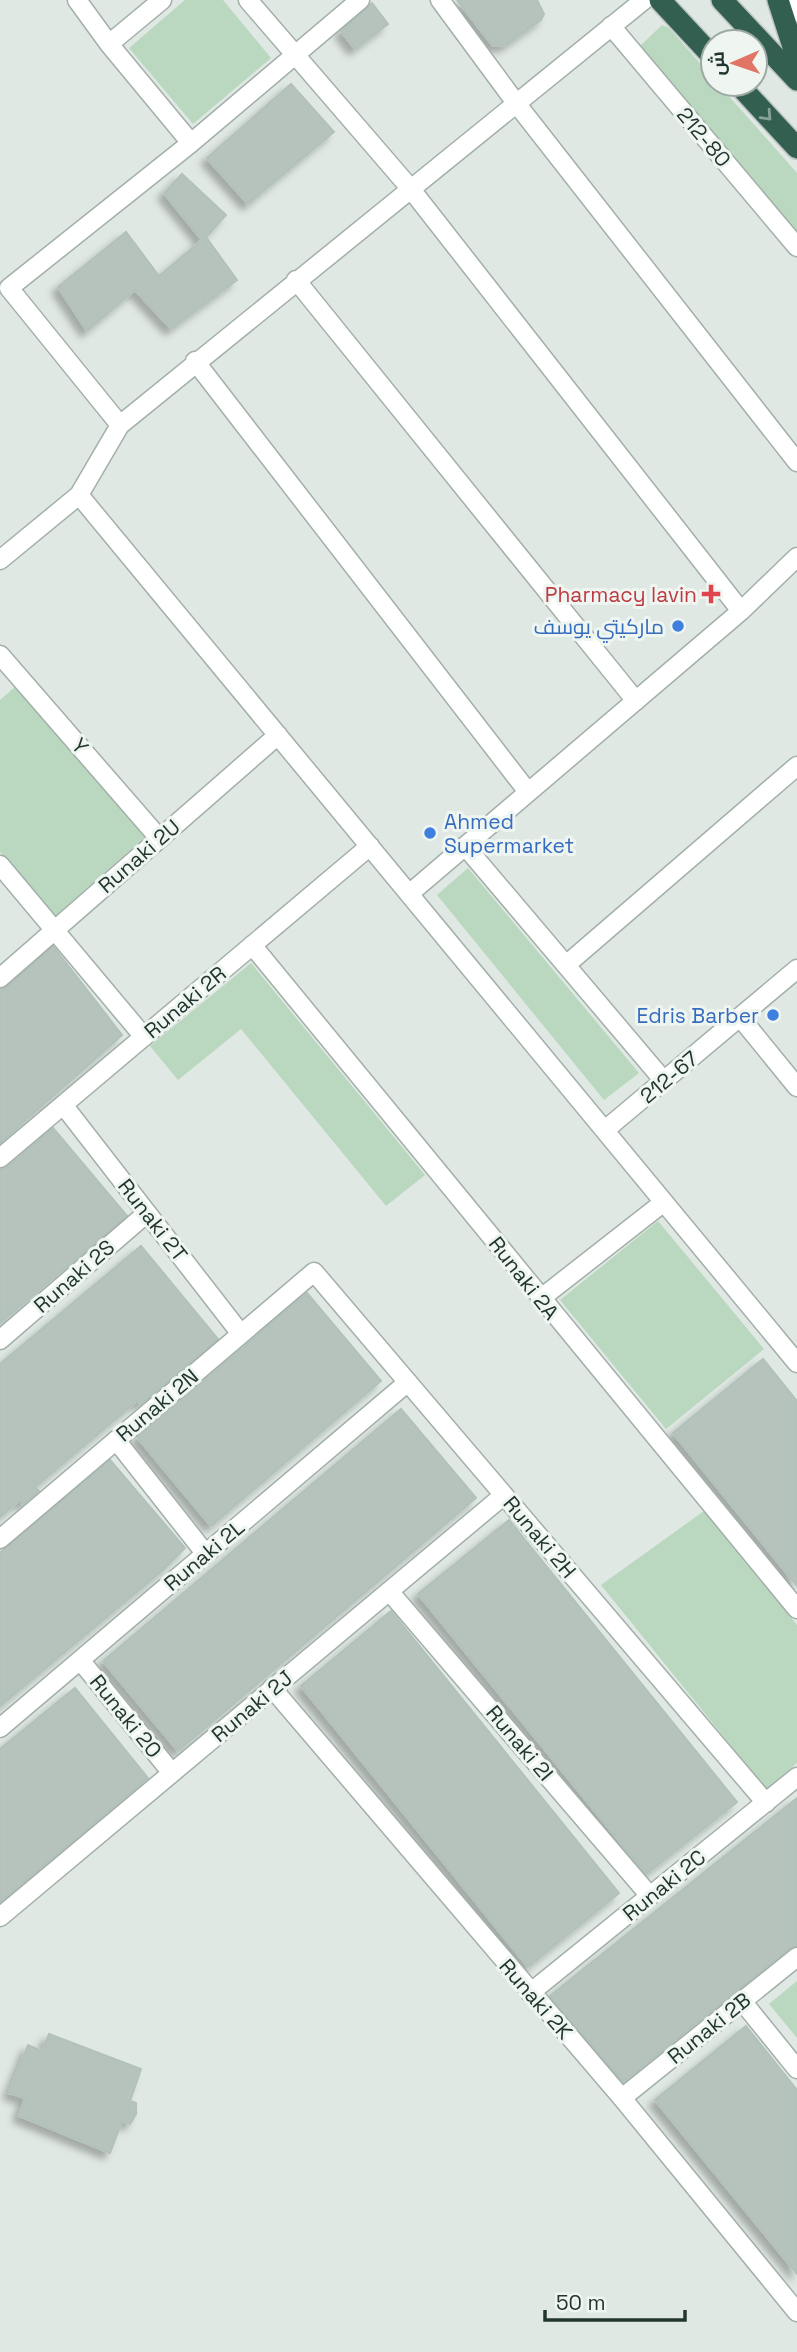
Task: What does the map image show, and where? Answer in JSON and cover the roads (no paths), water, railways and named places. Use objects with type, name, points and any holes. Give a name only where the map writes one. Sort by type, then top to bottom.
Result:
[{"type":"highway","points":[[660,0],[699,42]]},
{"type":"highway","points":[[722,0],[797,80]]},
{"type":"highway","points":[[778,0],[797,59]]},
{"type":"highway","points":[[751,98],[797,148]]},
{"type":"street","points":[[77,0],[108,44],[191,143]]},
{"type":"street","points":[[108,44],[163,0]]},
{"type":"street","points":[[248,0],[410,188],[741,611]]},
{"type":"street","points":[[120,425],[4,282],[191,143],[360,0]]},
{"type":"street","points":[[440,0],[516,103],[797,462]]},
{"type":"street","points":[[0,560],[79,495],[120,425],[195,361],[644,0]]},
{"type":"street","points":[[786,0],[797,11]]},
{"type":"street","name":"212-80","points":[[611,26],[797,247]]},
{"type":"street","points":[[296,280],[636,701]]},
{"type":"street","points":[[195,361],[528,792]]},
{"type":"street","points":[[79,495],[797,1363]]},
{"type":"street","points":[[410,894],[741,611],[797,557]]},
{"type":"street","name":"Y","points":[[0,655],[159,838]]},
{"type":"street","name":"Runaki 2U","points":[[0,978],[278,735]]},
{"type":"street","points":[[566,965],[797,766]]},
{"type":"street","name":"Runaki 2R","points":[[0,1158],[370,846]]},
{"type":"street","points":[[465,846],[664,1081]]},
{"type":"street","points":[[0,865],[144,1037]]},
{"type":"street","name":"Runaki 2A","points":[[252,945],[797,1609]]},
{"type":"street","name":"212-67","points":[[605,1130],[797,969]]},
{"type":"street","points":[[740,1017],[797,1087]]},
{"type":"street","name":"Runaki 2T","points":[[64,1106],[241,1334]]},
{"type":"street","points":[[540,1299],[664,1202]]},
{"type":"street","name":"Runaki 2S","points":[[0,1340],[148,1213]]},
{"type":"street","name":"Runaki 2N","points":[[0,1539],[314,1272]]},
{"type":"street","name":"Runaki 2H","points":[[314,1272],[766,1803]]},
{"type":"street","name":"Runaki 2L","points":[[0,1728],[408,1382]]},
{"type":"street","points":[[116,1440],[205,1553]]},
{"type":"street","name":"Runaki 2J","points":[[0,1917],[504,1495]]},
{"type":"street","name":"Runaki 2I","points":[[389,1591],[650,1896]]},
{"type":"street","name":"Runaki 2O","points":[[80,1660],[172,1773]]},
{"type":"street","name":"Runaki 2K","points":[[272,1688],[622,2098],[797,2312]]},
{"type":"street","name":"Runaki 2C","points":[[530,1993],[797,1777]]},
{"type":"street","name":"Runaki 2B","points":[[622,2098],[797,1957]]},
{"type":"street","points":[[742,2001],[797,2069]]},
{"type":"place","name":"Pharmacy lavin","points":[[711,594]]},
{"type":"place","name":"ماركيتي يوسف","points":[[678,626]]},
{"type":"place","name":"Ahmed Supermarket","points":[[430,833]]},
{"type":"place","name":"Edris Barber","points":[[773,1015]]}]
